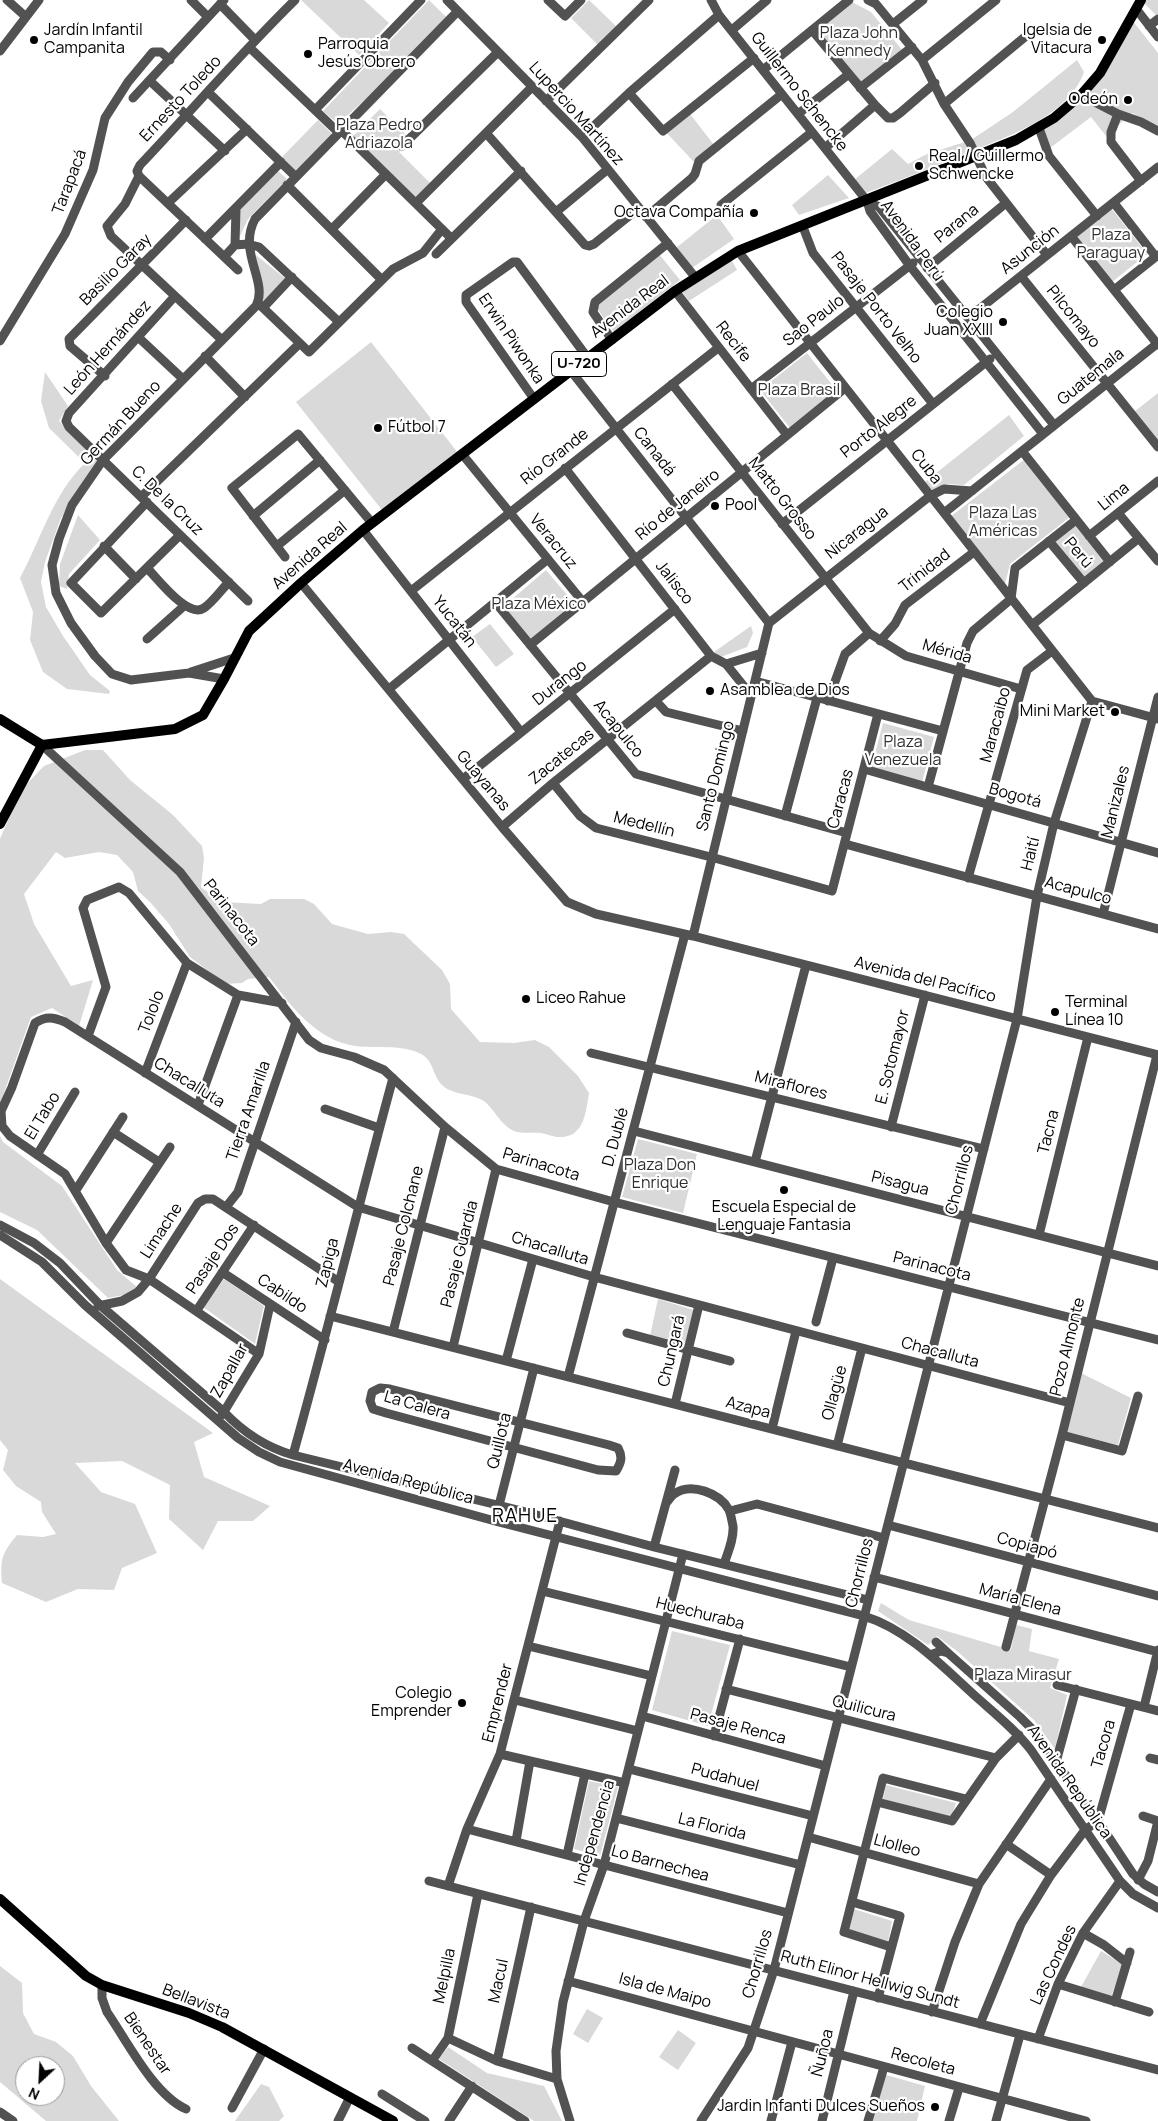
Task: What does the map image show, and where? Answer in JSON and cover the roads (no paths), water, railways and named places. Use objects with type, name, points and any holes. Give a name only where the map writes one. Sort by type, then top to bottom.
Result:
[{"type":"main road","name":"Avenida Real","points":[[42,745],[175,729],[203,715],[249,631],[363,530],[587,357],[612,340],[674,291],[738,251],[867,201],[1016,140],[1039,128],[1082,95],[1100,73],[1141,0]]},
{"type":"main road","points":[[0,719],[42,745],[0,824]]},
{"type":"main road","name":"Bellavista","points":[[0,1899],[86,1976],[102,1985],[222,2027],[393,2121]]},
{"type":"street","points":[[7,0],[25,16]]},
{"type":"street","points":[[0,51],[39,0]]},
{"type":"street","points":[[191,0],[208,16]]},
{"type":"street","name":"Ernesto Toledo","points":[[143,265],[107,231],[107,226],[125,204],[139,176],[137,171],[140,165],[209,93],[252,43],[295,0]]},
{"type":"street","points":[[315,110],[421,0]]},
{"type":"street","name":"Lupercio Martínez","points":[[448,0],[582,137],[695,277]]},
{"type":"street","points":[[548,0],[565,16],[581,0]]},
{"type":"street","points":[[546,101],[649,0]]},
{"type":"street","name":"Guillermo Schencke","points":[[711,0],[719,15],[867,201]]},
{"type":"street","points":[[732,30],[768,0]]},
{"type":"street","points":[[763,70],[849,0]]},
{"type":"street","points":[[868,0],[876,4],[922,60],[944,104],[970,143],[986,177],[1047,255]]},
{"type":"street","points":[[893,24],[923,0]]},
{"type":"street","points":[[922,60],[996,0]]},
{"type":"street","points":[[133,98],[222,2],[252,43],[315,110],[386,174],[451,238]]},
{"type":"street","points":[[1137,10],[1158,37]]},
{"type":"street","points":[[442,229],[423,253],[399,264],[311,351],[307,352],[260,306],[259,287],[248,244],[255,219],[458,11]]},
{"type":"street","points":[[582,137],[629,93],[719,15]]},
{"type":"street","points":[[1149,26],[1158,19]]},
{"type":"street","points":[[812,30],[860,88],[888,118],[893,118],[935,83]]},
{"type":"street","points":[[944,104],[1026,36]]},
{"type":"street","points":[[860,88],[912,47]]},
{"type":"street","name":"Tarapacá","points":[[0,341],[65,234],[93,170],[105,118],[128,82],[153,52],[161,52],[170,60]]},
{"type":"street","points":[[402,146],[498,52]]},
{"type":"street","points":[[629,93],[663,131],[754,58]]},
{"type":"street","points":[[798,114],[848,74]]},
{"type":"street","points":[[150,81],[225,151]]},
{"type":"street","points":[[416,203],[532,87]]},
{"type":"street","points":[[209,93],[296,177]]},
{"type":"street","points":[[646,217],[692,178],[699,160],[782,94]]},
{"type":"street","points":[[1082,95],[1118,114],[1141,122],[1158,131]]},
{"type":"street","points":[[825,148],[875,105]]},
{"type":"street","points":[[1118,114],[1111,132],[1111,142],[1141,181]]},
{"type":"street","points":[[1039,128],[1049,156],[1097,216]]},
{"type":"street","points":[[168,203],[247,129]]},
{"type":"street","points":[[721,205],[812,132]]},
{"type":"street","points":[[486,133],[585,245],[589,246],[639,208]]},
{"type":"street","points":[[205,239],[281,162]]},
{"type":"street","name":"Asunción","points":[[968,318],[1158,167]]},
{"type":"street","points":[[556,212],[608,169]]},
{"type":"street","points":[[436,254],[521,171]]},
{"type":"street","points":[[332,229],[386,174]]},
{"type":"street","points":[[139,176],[238,270]]},
{"type":"street","points":[[288,185],[382,280]]},
{"type":"street","name":"Avenida Perú","points":[[867,201],[879,207],[1054,425]]},
{"type":"street","name":"Avenida Perú","points":[[867,201],[870,211],[910,266],[1043,434]]},
{"type":"street","points":[[1114,202],[1157,256],[1114,290]]},
{"type":"street","name":"Parana","points":[[927,268],[1006,203]]},
{"type":"street","points":[[236,209],[236,245]]},
{"type":"street","name":"Basilio Garay","points":[[104,376],[70,346],[69,341],[71,337],[186,220]]},
{"type":"street","name":"Pasaje Porto Velho","points":[[803,227],[813,253],[933,404]]},
{"type":"street","points":[[1071,236],[1158,344]]},
{"type":"street","points":[[612,340],[593,312],[595,302],[668,243]]},
{"type":"street","points":[[225,256],[236,245],[248,244],[259,247],[339,322]]},
{"type":"street","name":"Cuba","points":[[738,251],[1092,701]]},
{"type":"street","name":"Sao Paulo","points":[[751,389],[920,258]]},
{"type":"street","name":"Erwin Piwonka","points":[[534,399],[466,302],[466,295],[513,262],[517,262],[587,357]]},
{"type":"street","points":[[143,265],[222,340]]},
{"type":"street","name":"Pilcomayo","points":[[1021,276],[1158,447]]},
{"type":"street","name":"Germán Bueno","points":[[234,658],[189,673],[131,680],[112,674],[95,656],[71,623],[56,593],[52,565],[59,539],[72,505],[103,460],[205,356],[292,277]]},
{"type":"street","name":"Recife","points":[[674,291],[787,435]]},
{"type":"street","name":"León Hernández","points":[[66,421],[69,413],[176,296]]},
{"type":"street","points":[[138,338],[183,379]]},
{"type":"street","points":[[180,535],[101,613],[71,582],[144,499],[299,344]]},
{"type":"street","name":"Guatemala","points":[[1043,434],[1158,344]]},
{"type":"street","name":"Río Grande","points":[[411,591],[718,348]]},
{"type":"street","name":"Porto Alegre","points":[[782,524],[996,355]]},
{"type":"street","points":[[205,356],[245,397]]},
{"type":"street","name":"Canadá","points":[[571,371],[769,623]]},
{"type":"street","name":"Matto Grosso","points":[[672,384],[869,633]]},
{"type":"street","name":"Río de Janeiro","points":[[530,645],[845,388]]},
{"type":"street","name":"C. De la Cruz","points":[[66,421],[103,460],[248,601]]},
{"type":"street","points":[[285,557],[232,488],[298,434],[372,523]]},
{"type":"street","points":[[944,513],[1043,434]]},
{"type":"street","points":[[1022,450],[1110,562]]},
{"type":"street","name":"Veracruz","points":[[462,454],[583,602]]},
{"type":"street","points":[[254,516],[320,460]]},
{"type":"street","name":"Jalisco","points":[[565,468],[711,656],[726,664],[752,695]]},
{"type":"street","name":"Lima","points":[[1089,536],[1158,481]]},
{"type":"street","name":"Nicaragua","points":[[769,623],[930,496],[944,489],[972,491]]},
{"type":"street","points":[[277,546],[345,490]]},
{"type":"street","points":[[1118,513],[1158,561]]},
{"type":"street","points":[[928,787],[959,670],[967,643],[973,631],[1011,600],[1015,568],[1076,520]]},
{"type":"street","name":"Yucatán","points":[[363,530],[521,732]]},
{"type":"street","points":[[1032,625],[1139,538]]},
{"type":"street","name":"Perú","points":[[1049,541],[1084,583]]},
{"type":"street","points":[[104,546],[136,579]]},
{"type":"street","name":"Trinidad","points":[[880,641],[895,624],[905,605],[974,552]]},
{"type":"street","points":[[389,689],[548,559]]},
{"type":"street","points":[[146,568],[184,606],[194,611],[204,609],[229,582]]},
{"type":"street","name":"Guayanas","points":[[301,583],[502,827],[568,902],[596,914],[689,935]]},
{"type":"street","name":"Acapulco","points":[[495,602],[636,774],[847,833]]},
{"type":"street","points":[[147,639],[184,606]]},
{"type":"street","name":"Durango","points":[[463,779],[675,609]]},
{"type":"street","name":"Santo Domingo","points":[[689,935],[726,799],[769,623]]},
{"type":"street","points":[[828,701],[845,654],[869,633]]},
{"type":"street","name":"Mérida","points":[[869,633],[906,656],[1021,688]]},
{"type":"street","name":"Maracaibo","points":[[968,878],[990,805],[1026,670],[1052,651]]},
{"type":"street","points":[[726,664],[762,653]]},
{"type":"street","name":"Zacatecas","points":[[502,827],[553,783],[711,656]]},
{"type":"street","name":"Germán Bueno","points":[[189,673],[224,679]]},
{"type":"street","points":[[755,682],[943,731]]},
{"type":"street","name":"Manizales","points":[[1103,914],[1156,718],[1158,697]]},
{"type":"street","points":[[785,816],[817,698]]},
{"type":"street","points":[[656,701],[666,712],[743,731]]},
{"type":"street","points":[[1092,701],[1156,718]]},
{"type":"street","name":"Haití","points":[[1017,1019],[1036,896],[1054,823],[1092,701]]},
{"type":"street","name":"Caracas","points":[[832,891],[878,714]]},
{"type":"street","name":"Parinacota","points":[[42,745],[180,872],[304,1034],[321,1048],[354,1057],[384,1070],[444,1127],[496,1169],[614,1202],[1158,1340]]},
{"type":"street","name":"Bogotá","points":[[864,769],[1158,853]]},
{"type":"street","name":"Medellín","points":[[553,783],[580,816],[596,828],[832,891]]},
{"type":"street","name":"Acapulco","points":[[845,844],[1158,929]]},
{"type":"street","points":[[88,1036],[106,987],[83,908],[87,900],[119,887],[125,889],[187,963],[238,995],[282,1003]]},
{"type":"street","name":"Avenida del Pacífico","points":[[689,935],[1157,1055]]},
{"type":"street","name":"D. Dublé","points":[[568,1377],[650,1067],[689,935]]},
{"type":"street","name":"Tololo","points":[[145,1073],[187,963]]},
{"type":"street","points":[[755,1162],[806,965]]},
{"type":"street","points":[[198,1105],[238,995]]},
{"type":"street","name":"E. Sotomayor","points":[[891,1127],[924,995]]},
{"type":"street","name":"Chacalluta","points":[[37,1155],[7,1134],[1,1121],[2,1111],[35,1023],[43,1018],[53,1017],[88,1036],[358,1207],[594,1277],[1070,1403]]},
{"type":"street","name":"Chorrillos","points":[[701,2121],[748,2048],[774,1970],[1017,1019]]},
{"type":"street","name":"Tierra Amarilla","points":[[226,1207],[238,1192],[296,1022]]},
{"type":"street","name":"Tacna","points":[[1039,1235],[1088,1037]]},
{"type":"street","name":"Miraflores","points":[[591,1053],[984,1149]]},
{"type":"street","name":"Pozo Almonte","points":[[1006,1647],[1062,1435],[1157,1055]]},
{"type":"street","name":"Zapiga","points":[[293,1455],[393,1078]]},
{"type":"street","name":"El Tabo","points":[[37,1155],[75,1092]]},
{"type":"street","points":[[325,1109],[379,1128]]},
{"type":"street","points":[[76,1190],[123,1117]]},
{"type":"street","name":"Pasaje Colchane","points":[[393,1332],[444,1127]]},
{"type":"street","name":"Pisagua","points":[[634,1131],[1158,1266]]},
{"type":"street","points":[[113,1132],[159,1162]]},
{"type":"street","points":[[106,1243],[170,1147]]},
{"type":"street","points":[[37,1155],[65,1174],[106,1243],[126,1270],[150,1279],[259,1354]]},
{"type":"street","name":"Pasaje Guardia","points":[[453,1347],[496,1169]]},
{"type":"street","name":"Limache","points":[[85,1305],[101,1306],[122,1301],[138,1292],[150,1279],[198,1203],[205,1199],[213,1198],[340,1282]]},
{"type":"street","name":"Avenida República","points":[[0,1224],[34,1243],[54,1258],[72,1274],[101,1306],[221,1416],[249,1446],[280,1462],[495,1521],[864,1616],[898,1631],[930,1655],[1019,1735],[1120,1882],[1133,1894],[1158,1908]]},
{"type":"street","name":"Pasaje Dos","points":[[197,1310],[254,1225]]},
{"type":"street","name":"Avenida República","points":[[0,1234],[42,1262],[85,1305],[221,1416],[273,1448],[293,1455],[868,1600]]},
{"type":"street","points":[[816,1322],[833,1258]]},
{"type":"street","points":[[506,1361],[533,1259]]},
{"type":"street","name":"Cabildo","points":[[222,1272],[325,1340]]},
{"type":"street","name":"Zapallar","points":[[221,1416],[259,1354],[270,1305]]},
{"type":"street","name":"Chungará","points":[[675,1404],[699,1305]]},
{"type":"street","name":"Azapa","points":[[330,1316],[1158,1528]]},
{"type":"street","points":[[772,1429],[796,1331]]},
{"type":"street","points":[[627,1333],[730,1361]]},
{"type":"street","name":"Ollagüe","points":[[836,1446],[862,1348]]},
{"type":"street","name":"Quillota","points":[[495,1521],[534,1368]]},
{"type":"street","name":"La Calera","points":[[380,1388],[390,1389],[618,1448],[621,1454],[620,1463],[616,1471],[608,1472],[514,1448],[373,1409],[370,1401],[372,1392],[380,1388]]},
{"type":"street","points":[[1062,1435],[1122,1451],[1138,1396]]},
{"type":"street","points":[[654,1547],[675,1470]]},
{"type":"street","points":[[666,1503],[675,1493],[691,1489],[714,1495],[730,1511],[733,1526],[732,1537],[724,1564]]},
{"type":"street","points":[[730,1511],[757,1504],[884,1538]]},
{"type":"street","name":"Emprender","points":[[448,1886],[467,1828],[500,1754],[560,1521]]},
{"type":"street","name":"Copiapó","points":[[888,1525],[1158,1596]]},
{"type":"street","name":"Independencia","points":[[570,2121],[556,2078],[556,2051],[568,1981],[584,1921],[604,1865],[684,1554]]},
{"type":"street","name":"María Elena","points":[[874,1577],[1158,1651]]},
{"type":"street","name":"Huechuraba","points":[[542,1591],[851,1667]]},
{"type":"street","points":[[714,1736],[740,1639]]},
{"type":"street","name":"Avenida República","points":[[936,1642],[1029,1726],[1138,1880],[1158,1892]]},
{"type":"street","points":[[528,1646],[652,1676]]},
{"type":"street","points":[[930,1655],[941,1651],[950,1655]]},
{"type":"street","points":[[1144,1707],[1158,1651]]},
{"type":"street","points":[[1057,1684],[1158,1711]]},
{"type":"street","points":[[974,1694],[986,1687]]},
{"type":"street","name":"Quilicura","points":[[726,1689],[996,1758]]},
{"type":"street","points":[[1056,1762],[1076,1690]]},
{"type":"street","points":[[515,1700],[638,1731]]},
{"type":"street","name":"Tacora","points":[[1098,1821],[1131,1704]]},
{"type":"street","name":"Pasaje Renca","points":[[642,1716],[826,1766]]},
{"type":"street","points":[[877,1802],[952,1821],[996,1758],[1019,1735]]},
{"type":"street","points":[[500,1754],[625,1783]]},
{"type":"street","points":[[516,1841],[530,1761]]},
{"type":"street","name":"Pudahuel","points":[[629,1768],[813,1816]]},
{"type":"street","points":[[567,1855],[585,1774]]},
{"type":"street","points":[[891,1947],[844,1932],[883,1778],[966,1799]]},
{"type":"street","points":[[932,2012],[955,1942],[979,1884],[1051,1779]]},
{"type":"street","points":[[1138,1880],[1148,1861],[1158,1821],[1143,1816]]},
{"type":"street","name":"La Florida","points":[[616,1818],[801,1865]]},
{"type":"street","points":[[980,2024],[1021,1924],[1051,1875],[1085,1830],[1098,1821]]},
{"type":"street","name":"Lo Barnechea","points":[[467,1828],[788,1913]]},
{"type":"street","name":"Llolleo","points":[[808,1837],[979,1884]]},
{"type":"street","points":[[1006,1844],[1051,1875]]},
{"type":"street","name":"Ruth Elinor Hellwig Sundt","points":[[429,1881],[1158,2070]]},
{"type":"street","name":"Las Condes","points":[[1038,2039],[1058,1984],[1083,1933],[1120,1882]]},
{"type":"street","name":"Melpilla","points":[[432,2061],[448,2038],[478,1894]]},
{"type":"street","points":[[852,1902],[900,1916],[878,1998]]},
{"type":"street","name":"Macul","points":[[497,2061],[531,1907]]},
{"type":"street","points":[[1083,1933],[1127,1963]]},
{"type":"street","points":[[1115,2002],[1130,1952]]},
{"type":"street","name":"Isla de Maipo","points":[[568,1981],[753,2031]]},
{"type":"street","points":[[1058,1984],[1149,2012]]},
{"type":"street","name":"Bienestar","points":[[102,1985],[102,1998],[108,2012],[156,2086],[175,2104],[186,2109]]},
{"type":"street","name":"Ñuñoa","points":[[822,2121],[854,1991]]},
{"type":"street","name":"Recoleta","points":[[753,2031],[1002,2100],[1086,2121]]},
{"type":"street","points":[[996,2121],[1020,2034]]},
{"type":"street","points":[[448,2038],[497,2061],[556,2078]]},
{"type":"street","points":[[771,2121],[792,2042]]},
{"type":"street","points":[[412,2048],[525,2121]]},
{"type":"street","points":[[232,2108],[264,2049]]},
{"type":"street","points":[[868,2121],[884,2067]]},
{"type":"street","points":[[449,2121],[472,2086]]},
{"type":"street","points":[[949,2121],[959,2088]]},
{"type":"street","points":[[382,2094],[425,2121]]},
{"type":"street","points":[[338,2121],[350,2097]]},
{"type":"street","points":[[1045,2121],[1047,2111]]},
{"type":"street","points":[[0,2112],[13,2121]]},
{"type":"place","name":"Jardín Infantil Campanita","points":[[34,40]]},
{"type":"place","name":"Igelsia de Vitacura","points":[[1102,40]]},
{"type":"place","name":"Parroquia Jesús Obrero","points":[[308,54]]},
{"type":"place","name":"Odeón","points":[[1128,100]]},
{"type":"place","name":"Real / Guillermo Schwencke","points":[[919,166]]},
{"type":"place","name":"Octava Compañía","points":[[754,213]]},
{"type":"place","name":"Colegio Juan XXIII","points":[[1003,322]]},
{"type":"place","name":"Fútbol 7","points":[[378,428]]},
{"type":"place","name":"Pool","points":[[715,506]]},
{"type":"place","name":"Asamblea de Dios","points":[[710,691]]},
{"type":"place","name":"Mini Market","points":[[1115,712]]},
{"type":"place","name":"Liceo Rahue","points":[[526,999]]},
{"type":"place","name":"Terminal Línea 10","points":[[1055,1012]]},
{"type":"place","name":"Escuela Especial de Lenguaje Fantasia","points":[[784,1190]]},
{"type":"place","name":"Colegio Emprender","points":[[462,1703]]},
{"type":"place","name":"Jardin Infanti Dulces Sueños","points":[[935,2107]]},
{"type":"district","name":"RAHUE","points":[[525,1517]]},
{"type":"park label","name":"Plaza John Kennedy","points":[[859,43]]},
{"type":"park label","name":"Plaza Pedro Adriazola","points":[[379,135]]},
{"type":"park label","name":"Plaza Paraguay","points":[[1111,245]]},
{"type":"park label","name":"Plaza Brasil","points":[[799,391]]},
{"type":"park label","name":"Plaza Las Américas","points":[[1003,523]]},
{"type":"park label","name":"Plaza México","points":[[539,605]]},
{"type":"park label","name":"Plaza Venezuela","points":[[903,752]]},
{"type":"park label","name":"Plaza Don Enrique","points":[[660,1175]]},
{"type":"park label","name":"Plaza Mirasur","points":[[1023,1676]]}]
